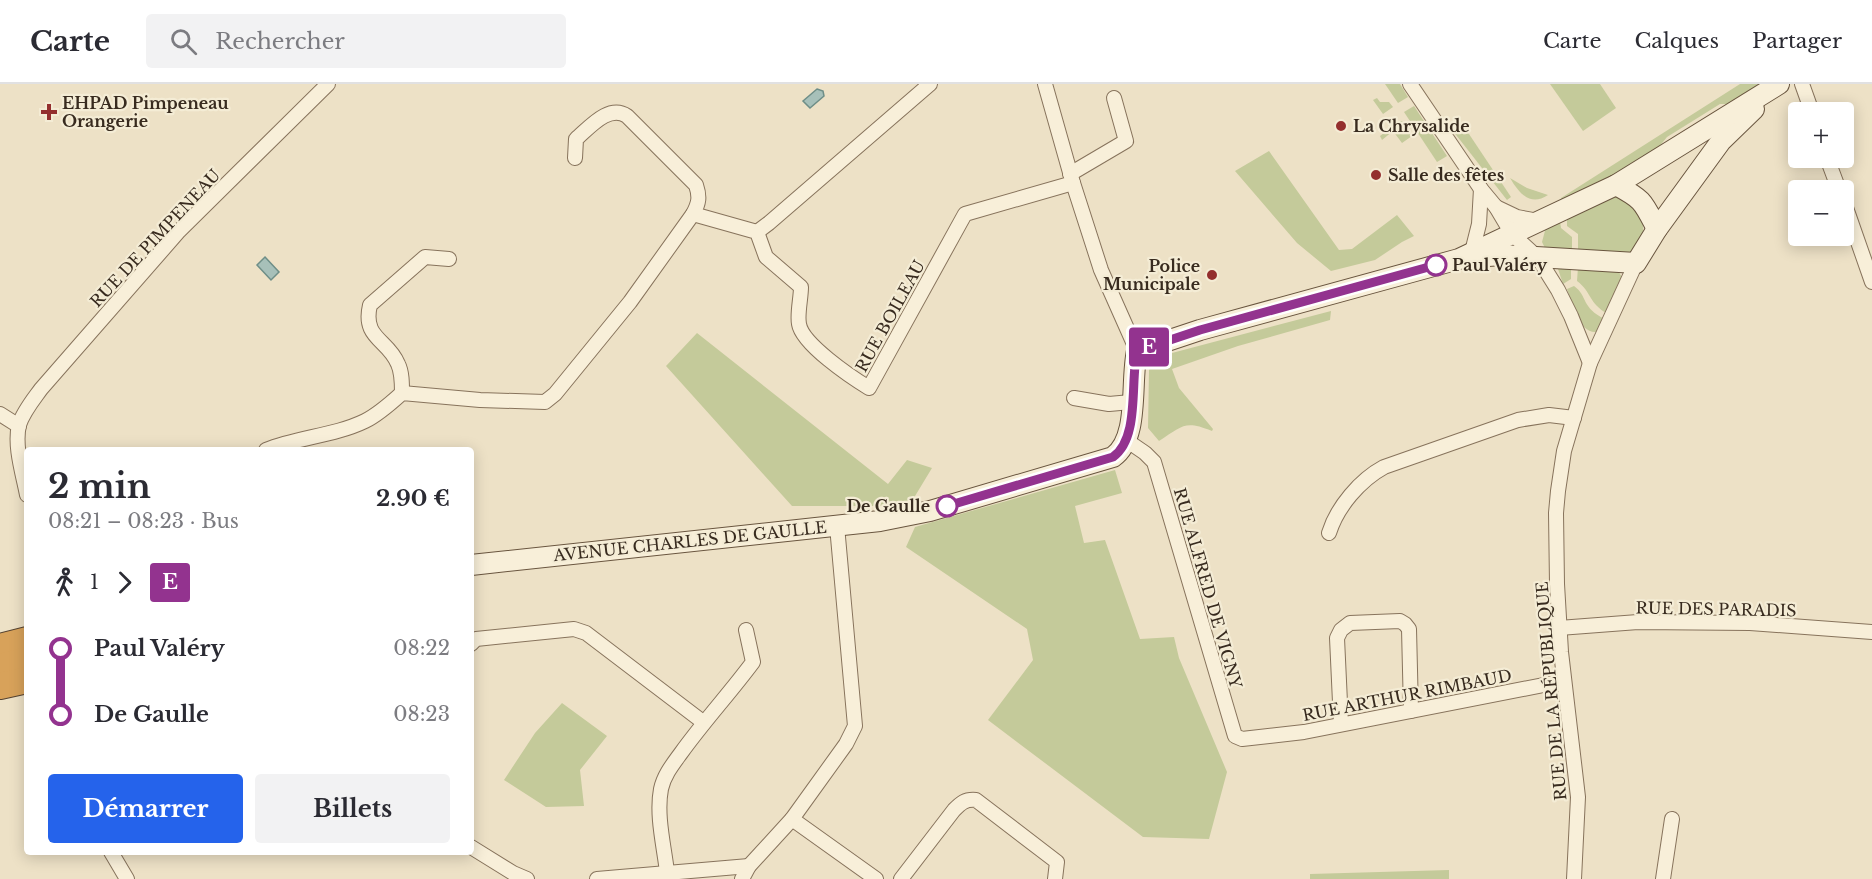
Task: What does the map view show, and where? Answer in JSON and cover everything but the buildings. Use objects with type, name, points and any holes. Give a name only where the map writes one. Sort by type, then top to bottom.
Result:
[{"type":"highway","points":[[0,647],[24,641]]},
{"type":"highway","points":[[0,667],[24,661]]},
{"type":"highway","points":[[0,686],[24,681]]},
{"type":"street","name":"RUE DE PIMPENEAU","points":[[19,426],[40,389],[149,264],[179,231],[328,84]]},
{"type":"street","points":[[693,214],[757,232],[930,84]]},
{"type":"street","points":[[1045,84],[1101,270],[1137,351],[1133,366],[1130,429],[1126,440]]},
{"type":"street","points":[[1410,84],[1481,189],[1496,207],[1512,234],[1538,258],[1567,307],[1590,363]]},
{"type":"street","points":[[1802,84],[1808,102]]},
{"type":"street","points":[[1137,351],[1200,330],[1466,256],[1616,185],[1778,85]]},
{"type":"street","points":[[1466,256],[1502,255],[1636,263],[1657,229],[1721,141],[1778,85]]},
{"type":"street","points":[[1072,178],[1125,141],[1114,98]]},
{"type":"street","points":[[277,447],[365,421],[402,393],[480,400],[545,402],[555,394],[630,302],[693,214],[699,194],[696,185],[620,111],[603,117],[576,139],[575,158]]},
{"type":"street","name":"RUE BOILEAU","points":[[757,232],[766,257],[801,287],[798,320],[807,340],[851,377],[870,388],[965,214],[1072,178]]},
{"type":"street","points":[[1616,185],[1638,197],[1644,203],[1657,229]]},
{"type":"street","points":[[1466,256],[1479,224],[1481,189]]},
{"type":"street","points":[[1496,207],[1516,217],[1539,221]]},
{"type":"street","points":[[1538,258],[1536,239],[1539,221]]},
{"type":"street","points":[[1854,231],[1872,282]]},
{"type":"street","points":[[402,393],[398,363],[371,331],[368,323],[370,305],[425,257],[449,259]]},
{"type":"street","name":"RUE DE LA RÉPUBLIQUE","points":[[1574,879],[1578,797],[1559,628],[1556,513],[1563,460],[1590,363],[1636,263]]},
{"type":"street","points":[[1074,398],[1109,404],[1131,402]]},
{"type":"street","points":[[0,414],[19,426],[19,450],[24,478]]},
{"type":"street","points":[[1329,533],[1332,522],[1359,486],[1371,474],[1384,467],[1518,420],[1549,415],[1574,418]]},
{"type":"street","name":"AVENUE CHARLES DE GAULLE","points":[[474,565],[880,521],[930,511],[1113,457],[1121,452],[1126,440]]},
{"type":"street","name":"RUE ALFRED DE VIGNY","points":[[1126,440],[1154,462],[1232,730],[1235,736],[1242,739],[1255,738]]},
{"type":"street","points":[[742,879],[749,866],[792,819],[846,744],[855,726],[837,526]]},
{"type":"street","points":[[1341,724],[1337,638],[1341,630],[1350,623],[1400,621],[1409,629],[1411,711]]},
{"type":"street","name":"RUE DES PARADIS","points":[[1559,628],[1638,622],[1728,623],[1872,632]]},
{"type":"street","points":[[474,641],[574,629],[586,633],[703,722]]},
{"type":"street","points":[[667,872],[659,807],[661,788],[668,772],[703,722],[753,662],[746,630]]},
{"type":"street","name":"RUE ARTHUR RIMBAUD","points":[[1255,738],[1341,724],[1564,681]]},
{"type":"street","points":[[901,879],[954,810],[969,800],[976,800],[1056,862],[1055,879]]},
{"type":"street","points":[[792,819],[876,879]]},
{"type":"street","points":[[1664,879],[1672,819]]},
{"type":"street","points":[[474,849],[527,879]]},
{"type":"street","points":[[113,855],[127,879]]},
{"type":"street","points":[[117,855],[119,866]]},
{"type":"street","points":[[597,879],[749,866]]},
{"type":"green space","points":[[1385,84],[1400,84],[1408,97],[1398,103]]},
{"type":"green space","points":[[1550,84],[1600,84],[1616,108],[1583,131]]},
{"type":"green space","points":[[1740,84],[1762,84],[1733,104],[1720,104],[1667,137],[1654,153],[1606,182],[1561,204],[1561,198]]},
{"type":"green space","points":[[1377,98],[1380,102],[1389,102],[1393,107],[1383,114],[1373,100]]},
{"type":"green space","points":[[1414,106],[1447,156],[1437,162],[1404,112]]},
{"type":"green space","points":[[1400,121],[1412,136],[1402,143],[1393,131],[1382,140],[1380,136]]},
{"type":"green space","points":[[1458,127],[1469,134],[1511,197],[1507,200],[1453,131]]},
{"type":"green space","points":[[1269,151],[1339,250],[1352,249],[1397,215],[1414,236],[1375,260],[1331,271],[1297,243],[1235,171]]},
{"type":"green space","points":[[1510,178],[1527,188],[1548,195],[1536,200],[1530,199],[1517,189]]},
{"type":"green space","points":[[1604,196],[1623,197],[1636,208],[1643,224],[1641,241],[1636,248],[1625,254],[1578,253],[1578,234],[1567,226],[1567,216]]},
{"type":"green space","points":[[1560,221],[1561,228],[1572,237],[1572,252],[1545,248],[1542,242],[1546,227]]},
{"type":"green space","points":[[1571,267],[1571,279],[1563,284],[1558,269]]},
{"type":"green space","points":[[1578,267],[1617,269],[1623,279],[1608,314],[1593,302],[1577,281]]},
{"type":"green space","points":[[1574,286],[1592,311],[1605,319],[1596,332],[1585,328],[1577,316],[1567,289]]},
{"type":"green space","points":[[1331,311],[1330,320],[1238,346],[1172,369],[1179,388],[1213,429],[1212,431],[1189,425],[1159,441],[1148,428],[1149,370],[1157,360],[1172,353]]},
{"type":"green space","points":[[697,333],[888,484],[907,460],[932,468],[909,506],[792,506],[666,366]]},
{"type":"green space","points":[[1115,470],[1122,493],[1075,506],[1084,543],[1105,540],[1140,639],[1174,637],[1179,658],[1227,772],[1209,839],[1143,837],[988,720],[1033,660],[1027,629],[906,547],[915,527]]},
{"type":"green space","points":[[562,703],[607,736],[580,770],[584,806],[546,807],[504,780],[535,733]]},
{"type":"green space","points":[[1449,870],[1449,879],[1310,879],[1310,874]]},
{"type":"water","points":[[817,89],[823,91],[824,96],[810,108],[803,101]]},
{"type":"water","points":[[265,257],[279,272],[271,280],[257,265]]},
{"type":"bus line","name":"E","points":[[947,506],[1113,457],[1121,452],[1130,429],[1133,366],[1137,351],[1200,330],[1436,265]]},
{"type":"place","name":"EHPAD Pimpeneau Orangerie","points":[[49,112]]},
{"type":"place","name":"La Chrysalide","points":[[1341,126]]},
{"type":"place","name":"Salle des fêtes","points":[[1376,175]]},
{"type":"place","name":"Paul Valéry","points":[[1436,265]]},
{"type":"place","name":"Police Municipale","points":[[1212,275]]},
{"type":"place","name":"De Gaulle","points":[[947,506]]}]
